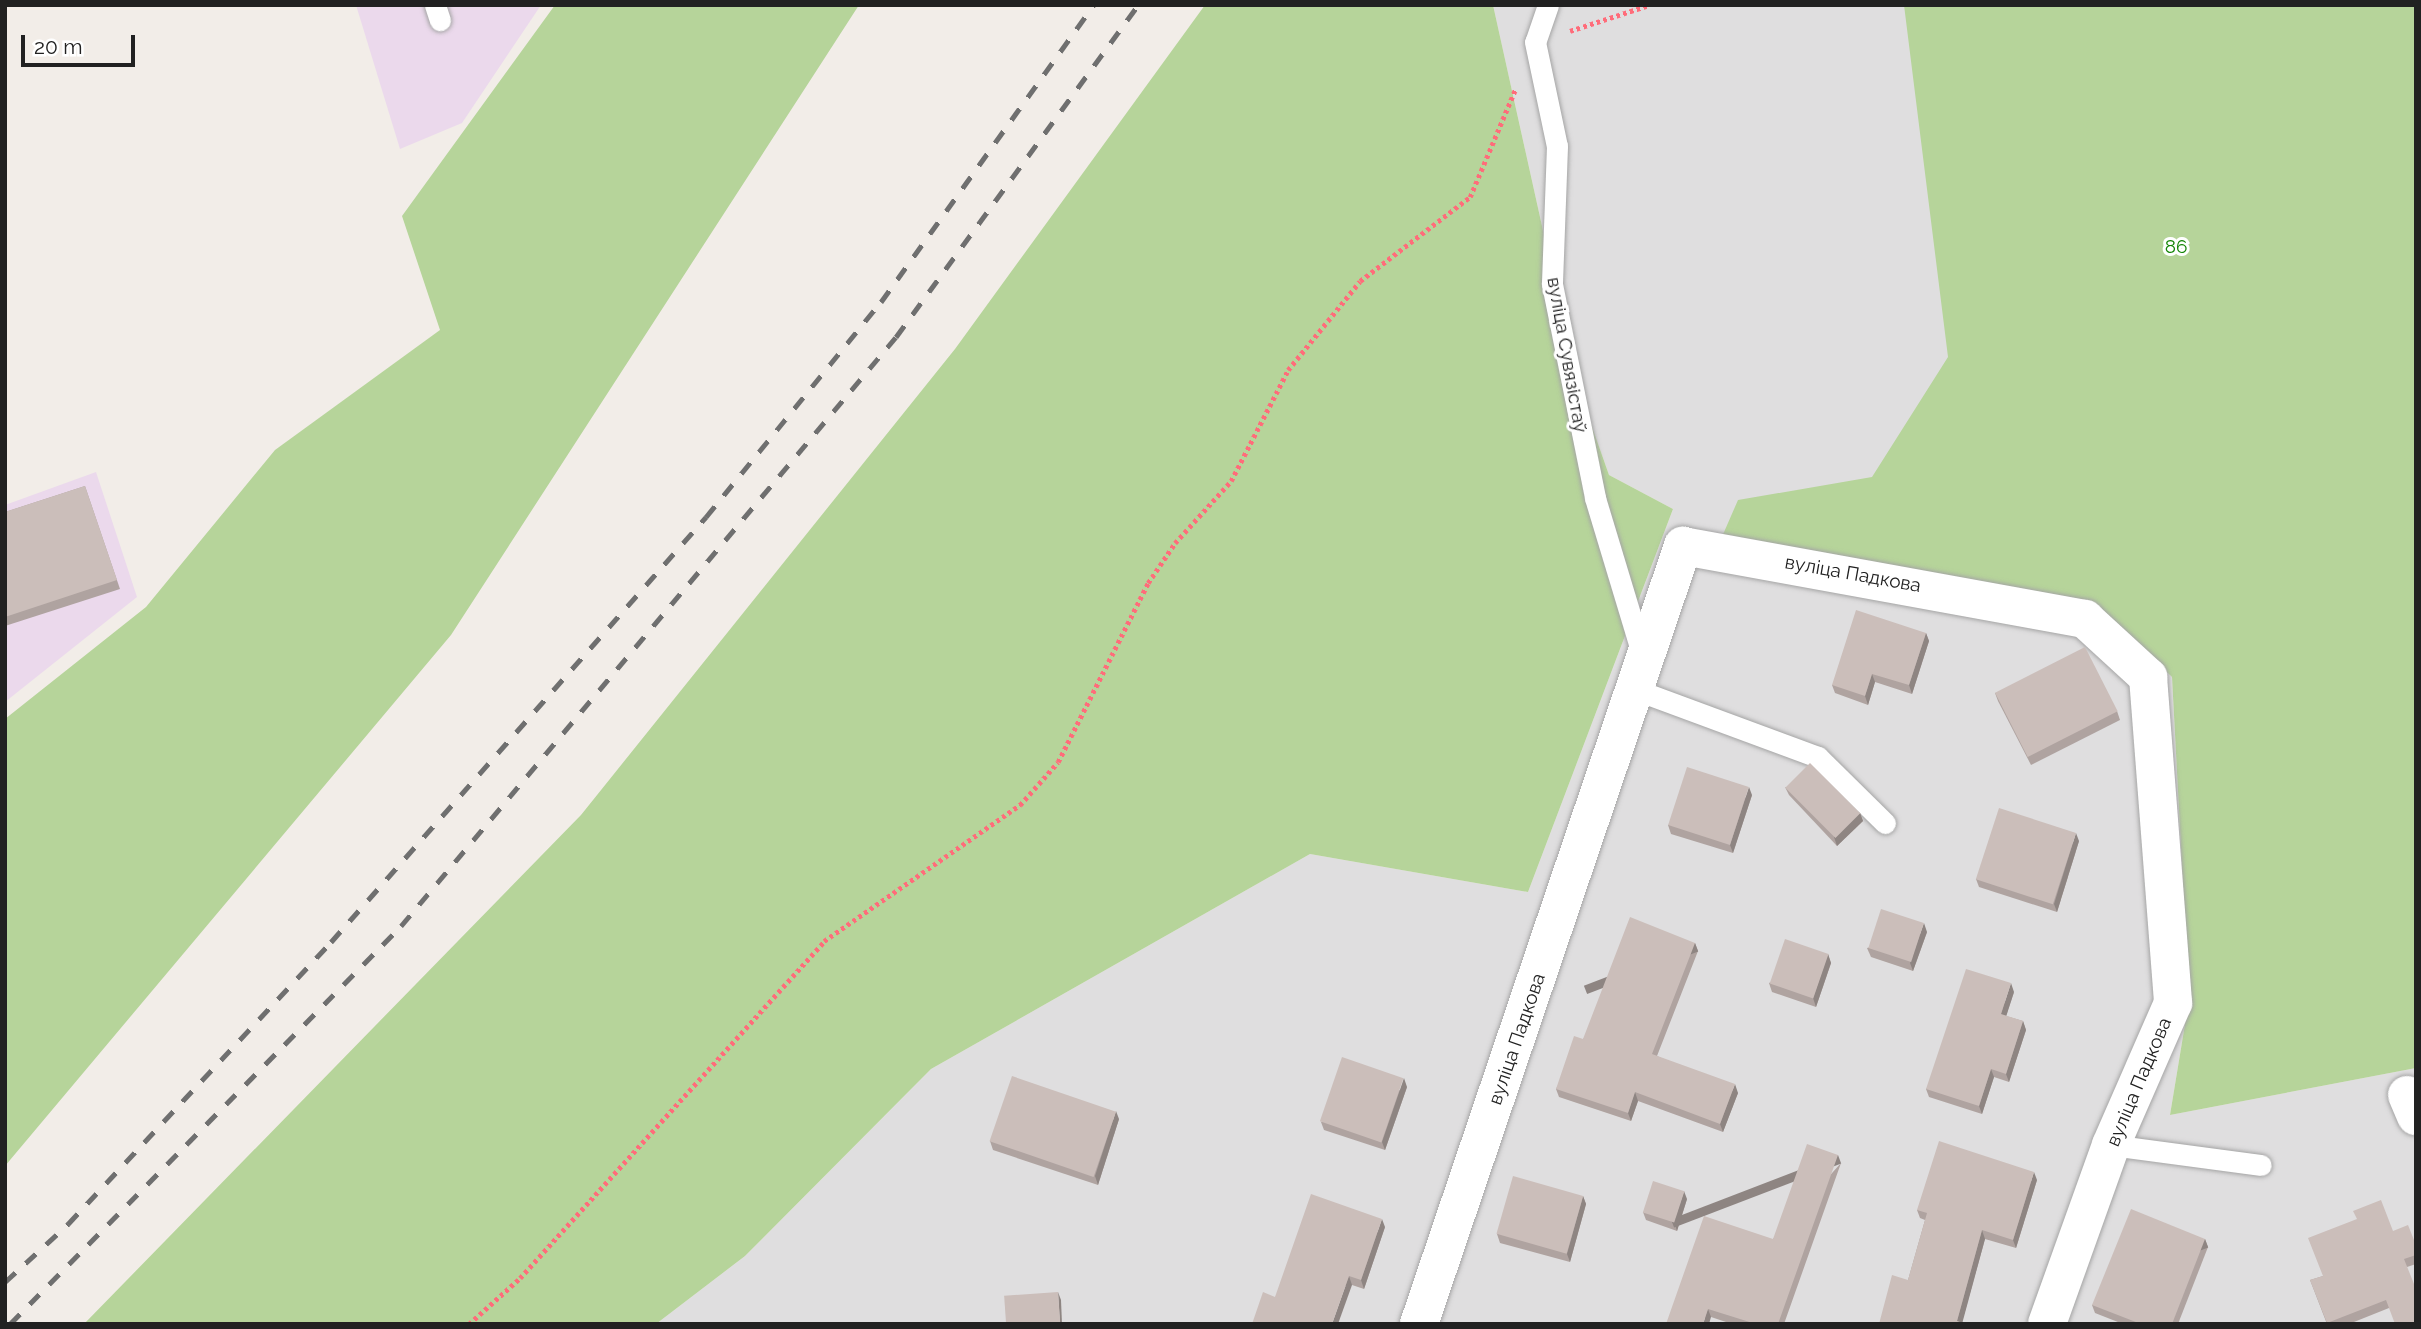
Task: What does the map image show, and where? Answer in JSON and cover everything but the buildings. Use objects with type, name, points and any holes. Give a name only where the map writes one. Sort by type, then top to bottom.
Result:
[{"type":"street","name":"вуліца Падкова","points":[[1419,1324],[1683,546],[2085,619],[2148,677],[2173,1003],[2111,1145],[2047,1324]]},
{"type":"lane","points":[[1535,42],[1548,5]]},
{"type":"lane","name":"вуліца Сувязістаў","points":[[1535,42],[1557,146],[1552,284],[1595,498],[1639,675]]},
{"type":"lane","points":[[1639,675],[1818,757],[1885,823]]},
{"type":"lane","points":[[2111,1145],[2261,1165]]},
{"type":"path","points":[[470,1324],[520,1278],[824,941],[1020,805],[1058,762],[1148,583],[1175,543],[1231,481],[1288,370],[1360,281],[1470,197],[1535,42],[1649,5]]},
{"type":"shaded area","points":[[356,5],[541,5],[462,123],[400,149]]},
{"type":"shaded area","points":[[1493,5],[1955,5],[2097,605],[2172,677],[2189,1000],[2170,1115],[2416,1068],[2416,1324],[656,1324],[745,1256],[931,1069],[1310,854],[1528,892],[1673,509],[1609,475],[1577,384]]},
{"type":"shaded area","points":[[96,472],[137,597],[5,702],[5,505]]},
{"type":"green space","points":[[555,5],[859,5],[451,635],[5,1166],[5,719],[146,607],[275,450],[440,330],[402,216]]},
{"type":"green space","points":[[1205,5],[1493,5],[1577,384],[1609,475],[1673,509],[1528,892],[1310,854],[931,1069],[745,1256],[656,1324],[84,1324],[581,815],[955,349]]},
{"type":"green space","name":"86","points":[[1904,5],[2416,5],[2416,1068],[2170,1115],[2189,1000],[2172,677],[2097,605],[1721,539],[1738,500],[1872,477],[1948,357]]},
{"type":"railway","points":[[5,1282],[68,1224],[331,942],[706,517],[881,302],[1094,5]]},
{"type":"railway","points":[[10,1324],[401,926],[896,337],[1138,5]]}]
